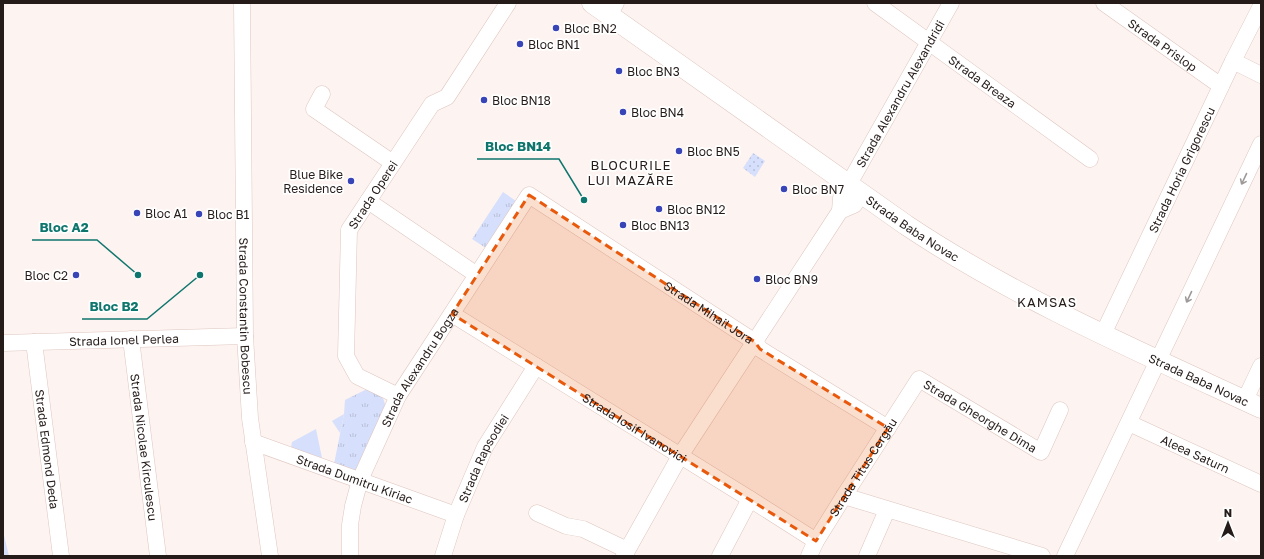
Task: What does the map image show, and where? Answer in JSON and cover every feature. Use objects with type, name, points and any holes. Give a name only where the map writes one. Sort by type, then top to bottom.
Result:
[{"type":"main road","name":"Strada Baba Novac","points":[[592,3],[613,9],[855,189],[931,242],[977,270],[1103,334],[1253,404]]},
{"type":"street","name":"Strada Constantin Bobescu","points":[[242,3],[245,336],[250,418],[270,556]]},
{"type":"street","name":"Strada Operei","points":[[398,396],[357,376],[346,356],[349,230],[432,104],[447,97],[508,3]]},
{"type":"street","name":"Strada Breaza","points":[[875,3],[1090,160]]},
{"type":"street","name":"Strada Alexandru Alexandridi","points":[[755,342],[840,211],[841,198],[855,189],[929,42],[951,3]]},
{"type":"street","name":"Strada Prislop","points":[[1104,3],[1220,86]]},
{"type":"street","name":"Strada Horia Grigorescu","points":[[1103,334],[1232,61],[1261,6]]},
{"type":"street","points":[[1232,61],[1261,75]]},
{"type":"street","points":[[322,94],[314,109],[393,163]]},
{"type":"street","points":[[1065,556],[1261,144]]},
{"type":"street","name":"Strada Alexandru Bogza","points":[[350,556],[350,525],[360,480],[398,396],[530,195]]},
{"type":"street","name":"Strada Mihail Jora","points":[[530,195],[755,342],[760,349],[888,428]]},
{"type":"street","points":[[368,201],[477,275]]},
{"type":"street","name":"Strada Iosif Ivanovici","points":[[452,314],[750,498],[816,541]]},
{"type":"street","name":"Strada Ionel Perlea","points":[[3,343],[245,336]]},
{"type":"street","name":"Strada Nicolae Kirculescu","points":[[131,339],[158,556]]},
{"type":"street","name":"Strada Edmond Deda","points":[[34,342],[61,556]]},
{"type":"street","points":[[537,513],[566,526],[583,529],[626,553],[680,456],[755,342]]},
{"type":"street","name":"Strada Rapsodiei","points":[[443,556],[456,515],[490,438],[536,366]]},
{"type":"street","points":[[1253,404],[1261,366]]},
{"type":"street","name":"Strada Titus Cergău","points":[[809,556],[816,541],[919,379]]},
{"type":"street","name":"Strada Gheorghe Dima","points":[[919,379],[1041,452],[1060,410]]},
{"type":"street","name":"Aleea Saturn","points":[[1129,423],[1261,484]]},
{"type":"street","name":"Strada Dumitru Kiriac","points":[[253,442],[456,515]]},
{"type":"street","points":[[844,496],[1042,556]]},
{"type":"street","points":[[720,556],[750,498]]},
{"type":"street","points":[[867,556],[887,510]]},
{"type":"highlighted area","points":[[529,195],[755,342],[760,349],[888,428],[816,541],[452,314]]},
{"type":"green space","points":[[753,153],[765,161],[755,177],[743,168]]},
{"type":"green space","points":[[503,192],[516,201],[486,248],[472,239]]},
{"type":"green space","points":[[367,389],[376,392],[383,398],[386,410],[359,469],[353,471],[334,464],[344,414],[345,400]]},
{"type":"green space","points":[[344,414],[340,433],[332,421]]},
{"type":"green space","points":[[316,429],[322,458],[291,448],[292,442]]},
{"type":"green space","points":[[3,531],[9,556],[3,556]]},
{"type":"place","name":"Bloc BN2","points":[[556,28]]},
{"type":"place","name":"Bloc BN1","points":[[520,44]]},
{"type":"place","name":"Bloc BN3","points":[[619,71]]},
{"type":"place","name":"Bloc BN18","points":[[484,100]]},
{"type":"place","name":"Bloc BN4","points":[[623,112]]},
{"type":"place","name":"Bloc BN5","points":[[679,151]]},
{"type":"place","name":"Blue Bike Residence","points":[[351,181]]},
{"type":"place","name":"Bloc BN7","points":[[784,189]]},
{"type":"place","name":"Bloc BN14","points":[[584,200]]},
{"type":"place","name":"Bloc BN12","points":[[659,209]]},
{"type":"place","name":"Bloc A1","points":[[137,213]]},
{"type":"place","name":"Bloc B1","points":[[199,214]]},
{"type":"place","name":"Bloc BN13","points":[[623,225]]},
{"type":"place","name":"Bloc C2","points":[[76,275]]},
{"type":"place","name":"Bloc A2","points":[[138,275]]},
{"type":"place","name":"Bloc B2","points":[[200,275]]},
{"type":"place","name":"Bloc BN9","points":[[757,279]]},
{"type":"district","name":"BLOCURILE LUI MAZĂRE","points":[[631,172]]},
{"type":"district","name":"KAMSAS","points":[[1047,302]]}]
